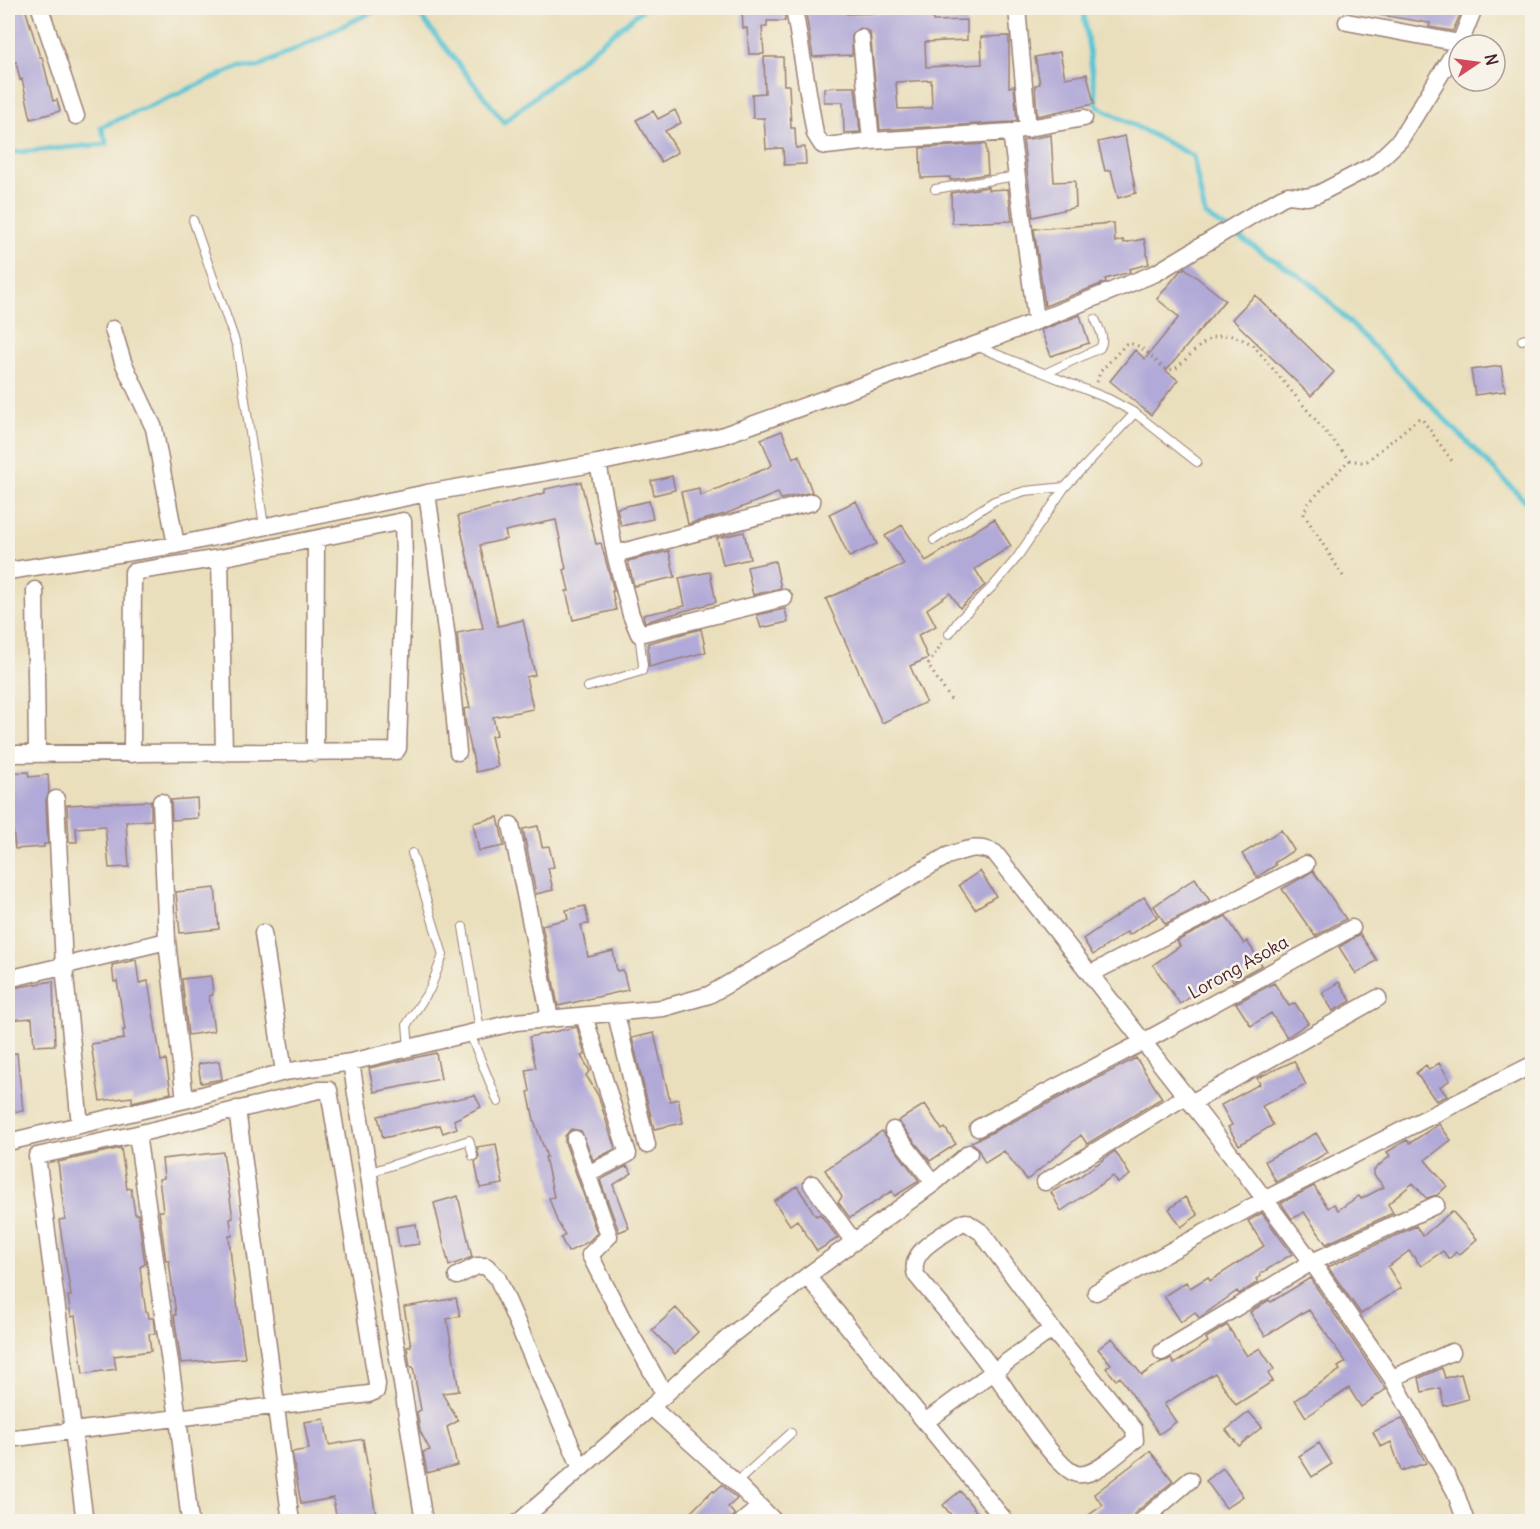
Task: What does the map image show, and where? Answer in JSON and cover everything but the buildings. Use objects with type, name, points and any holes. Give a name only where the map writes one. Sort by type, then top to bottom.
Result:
[{"type":"street","points":[[40,8],[75,116]]},
{"type":"street","points":[[794,8],[815,134],[822,145],[1020,130],[1084,118]]},
{"type":"street","points":[[1017,8],[1020,130],[1017,176],[1036,320]]},
{"type":"street","points":[[1464,33],[1474,8]]},
{"type":"street","points":[[1347,22],[1447,41]]},
{"type":"street","points":[[861,38],[871,141]]},
{"type":"street","points":[[8,571],[176,545],[427,493],[598,463],[721,436],[973,345],[1156,273],[1288,195],[1307,197],[1318,194],[1374,165],[1400,140],[1447,64]]},
{"type":"street","points":[[113,329],[123,362],[154,428],[176,545]]},
{"type":"street","points":[[598,463],[615,554],[631,615],[639,634],[784,598]]},
{"type":"street","points":[[427,493],[445,619],[458,752]]},
{"type":"street","points":[[615,554],[812,502]]},
{"type":"street","points":[[8,754],[132,754],[393,752],[398,748],[403,522],[398,521],[220,558],[136,571],[132,574],[132,754]]},
{"type":"street","points":[[315,753],[316,539]]},
{"type":"street","points":[[220,558],[224,753]]},
{"type":"street","points":[[35,590],[36,754]]},
{"type":"street","points":[[56,799],[64,966],[80,1125]]},
{"type":"street","points":[[162,802],[167,941],[185,1100]]},
{"type":"street","points":[[511,825],[550,1018]]},
{"type":"street","points":[[8,1142],[185,1100],[284,1072],[351,1062],[516,1022],[663,1008],[709,995],[947,856],[975,847],[995,853],[1266,1199],[1312,1262],[1392,1378],[1455,1491],[1466,1521]]},
{"type":"street","points":[[1090,974],[1306,864]]},
{"type":"street","name":"Lorong Asoka","points":[[978,1128],[1143,1042],[1352,928]]},
{"type":"street","points":[[263,933],[284,1072]]},
{"type":"street","points":[[8,979],[167,941]]},
{"type":"street","points":[[1045,1182],[1189,1100],[1378,998]]},
{"type":"street","points":[[616,1014],[647,1145]]},
{"type":"street","points":[[584,1016],[628,1154],[588,1174]]},
{"type":"street","points":[[351,1062],[424,1521]]},
{"type":"street","points":[[1096,1292],[1266,1199],[1533,1065]]},
{"type":"street","points":[[8,1439],[75,1431],[277,1406],[369,1394],[376,1391],[377,1384],[329,1090],[319,1090],[37,1156],[75,1431],[86,1521]]},
{"type":"street","points":[[237,1109],[291,1521]]},
{"type":"street","points":[[893,1131],[934,1183]]},
{"type":"street","points":[[137,1134],[178,1418],[190,1521]]},
{"type":"street","points":[[575,1139],[609,1236],[590,1255],[665,1395]]},
{"type":"street","points":[[519,1521],[729,1337],[807,1276],[934,1183],[969,1153]]},
{"type":"street","points":[[812,1184],[854,1242]]},
{"type":"street","points":[[1162,1352],[1312,1262],[1436,1205]]},
{"type":"street","points":[[966,1222],[981,1232],[1052,1329],[1134,1429],[1135,1440],[1098,1469],[1079,1475],[1070,1472],[1040,1439],[994,1371],[916,1275],[913,1269],[915,1259],[922,1249],[966,1222]]},
{"type":"street","points":[[457,1276],[477,1266],[486,1266],[497,1276],[581,1468]]},
{"type":"street","points":[[807,1276],[1006,1521]]},
{"type":"street","points":[[925,1422],[1052,1329]]},
{"type":"street","points":[[1392,1378],[1452,1353]]},
{"type":"street","points":[[651,1407],[775,1521]]},
{"type":"street","points":[[1141,1521],[1190,1480]]},
{"type":"street","points":[[742,1521],[760,1507]]},
{"type":"lane","points":[[935,189],[1017,176]]},
{"type":"lane","points":[[193,220],[237,347],[264,526]]},
{"type":"lane","points":[[1046,373],[1100,348],[1102,337],[1095,319]]},
{"type":"lane","points":[[1522,340],[1533,337]]},
{"type":"lane","points":[[973,345],[1046,373],[1135,413],[1197,462]]},
{"type":"lane","points":[[949,634],[1016,559],[1065,488],[1135,413]]},
{"type":"lane","points":[[934,540],[994,501],[1025,491],[1065,488]]},
{"type":"lane","points":[[588,687],[642,671],[639,634]]},
{"type":"lane","points":[[409,1048],[406,1024],[430,989],[443,955],[412,853]]},
{"type":"lane","points":[[463,927],[475,1032],[498,1102]]},
{"type":"lane","points":[[368,1173],[469,1140],[474,1156]]},
{"type":"lane","points":[[736,1483],[791,1433]]},
{"type":"path","points":[[1093,393],[1100,372],[1126,344],[1138,345],[1169,370],[1175,369],[1212,338],[1224,334],[1253,345],[1349,460],[1367,461],[1418,419],[1422,419],[1452,461]]},
{"type":"path","points":[[1343,576],[1304,514],[1307,505],[1349,460]]},
{"type":"path","points":[[949,634],[928,665],[952,703]]},
{"type":"waterway","points":[[8,153],[107,144],[101,127],[239,67],[258,67],[380,8]]},
{"type":"waterway","points":[[414,8],[504,122],[644,8]]},
{"type":"waterway","points":[[1083,8],[1097,106],[1193,156],[1205,215],[1312,284],[1532,508]]}]
